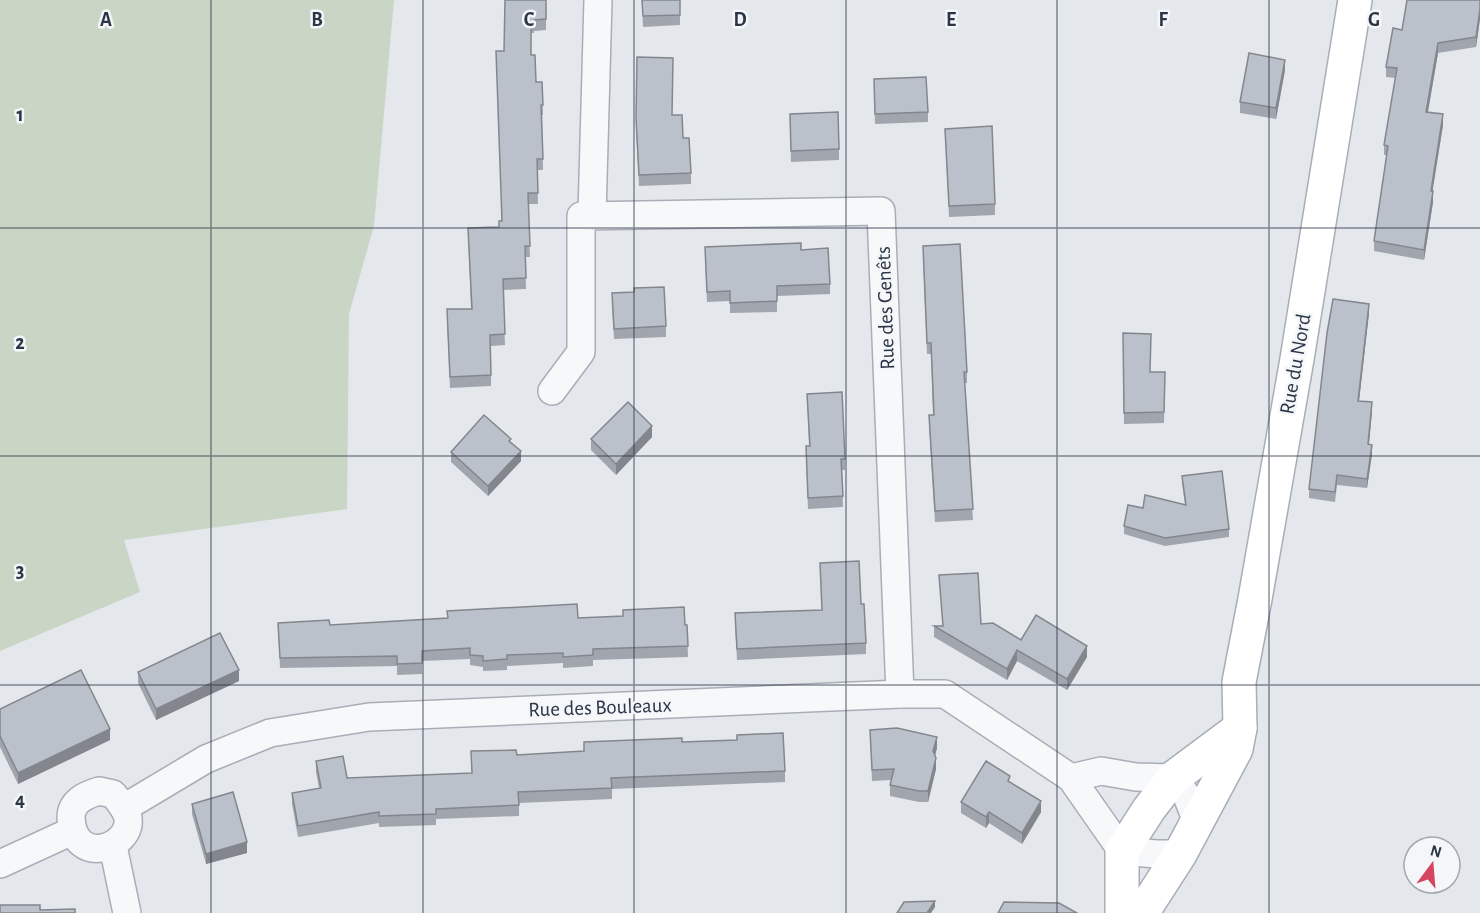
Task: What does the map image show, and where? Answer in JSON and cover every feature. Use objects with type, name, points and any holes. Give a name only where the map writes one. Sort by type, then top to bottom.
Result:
[{"type":"street","points":[[552,390],[581,351],[581,216],[592,215],[598,0]]},
{"type":"street","name":"Rue du Nord","points":[[1142,913],[1180,854],[1236,748],[1240,728],[1239,682],[1297,359],[1355,0]]},
{"type":"street","name":"Rue des Genêts","points":[[592,215],[880,211],[900,694]]},
{"type":"street","name":"Rue des Bouleaux","points":[[124,808],[206,759],[270,733],[369,717],[945,694],[1071,778],[1122,851]]},
{"type":"street","points":[[1122,913],[1122,851],[1149,809],[1173,778],[1240,728]]},
{"type":"street","points":[[1071,778],[1101,771],[1136,777],[1173,778]]},
{"type":"street","points":[[1173,778],[1186,796],[1197,822]]},
{"type":"street","points":[[99,791],[113,794],[124,808],[128,820],[125,834],[113,846],[91,849],[79,842],[72,831],[71,813],[82,796],[99,791]]},
{"type":"street","points":[[0,864],[72,831]]},
{"type":"street","points":[[113,846],[127,913]]},
{"type":"street","points":[[1122,851],[1180,854]]},
{"type":"green space","points":[[0,0],[394,0],[374,226],[349,314],[347,509],[124,540],[140,592],[0,651]]},
{"type":"building","points":[[505,0],[546,0],[546,19],[531,22],[531,55],[535,55],[536,82],[542,82],[543,159],[537,159],[538,193],[528,193],[530,246],[525,246],[526,278],[503,279],[505,334],[490,335],[491,375],[450,377],[447,309],[472,309],[468,228],[499,227],[499,221],[502,221],[496,51],[504,51]]},
{"type":"building","points":[[642,0],[680,0],[680,15],[643,16]]},
{"type":"building","points":[[1407,0],[1480,0],[1476,37],[1438,43],[1426,112],[1443,114],[1424,250],[1374,241],[1388,146],[1384,145],[1397,68],[1386,67],[1393,28],[1402,30]]},
{"type":"building","points":[[1249,53],[1285,60],[1276,108],[1240,102]]},
{"type":"building","points":[[637,57],[673,58],[672,115],[682,115],[683,138],[689,138],[691,173],[639,175],[636,118]]},
{"type":"building","points":[[926,77],[928,112],[875,114],[874,79]]},
{"type":"building","points":[[838,112],[839,149],[791,151],[790,114]]},
{"type":"building","points":[[992,126],[995,204],[949,206],[945,129]]},
{"type":"building","points":[[801,243],[801,250],[828,248],[830,284],[777,286],[777,301],[730,303],[730,291],[707,292],[705,247]]},
{"type":"building","points":[[960,244],[967,372],[964,372],[973,509],[935,511],[929,415],[934,415],[931,343],[927,343],[923,246]]},
{"type":"building","points":[[664,287],[666,326],[614,329],[612,293],[634,292],[634,288]]},
{"type":"building","points":[[1333,299],[1369,304],[1358,401],[1372,402],[1368,444],[1372,445],[1367,479],[1337,475],[1335,492],[1309,489]]},
{"type":"building","points":[[1123,333],[1151,334],[1150,372],[1165,372],[1164,412],[1124,413]]},
{"type":"building","points":[[842,392],[845,459],[841,459],[843,496],[808,498],[806,446],[810,446],[807,394]]},
{"type":"building","points":[[628,402],[652,426],[616,464],[591,439]]},
{"type":"building","points":[[484,415],[521,451],[488,486],[451,452]]},
{"type":"building","points":[[1222,471],[1229,529],[1165,538],[1124,526],[1128,505],[1143,508],[1145,495],[1186,505],[1182,476]]},
{"type":"building","points":[[859,561],[866,643],[737,649],[735,613],[822,610],[820,563]]},
{"type":"building","points":[[978,573],[981,624],[993,623],[1021,640],[1036,615],[1087,646],[1067,679],[1017,650],[1007,669],[934,626],[943,626],[939,575]]},
{"type":"building","points":[[577,604],[578,618],[623,616],[623,610],[684,607],[688,646],[593,649],[593,655],[563,657],[563,653],[507,655],[507,659],[483,661],[483,656],[470,655],[470,648],[422,651],[422,663],[397,664],[397,656],[280,658],[278,623],[329,620],[330,625],[448,618],[447,611]]},
{"type":"building","points":[[220,633],[239,670],[156,709],[138,672]]},
{"type":"building","points":[[81,670],[110,729],[18,773],[0,736],[0,709]]},
{"type":"building","points":[[897,728],[937,737],[933,751],[936,758],[928,791],[890,785],[894,769],[872,770],[870,730]]},
{"type":"building","points":[[783,733],[785,771],[611,778],[612,788],[518,792],[519,805],[436,809],[436,814],[379,816],[379,812],[298,826],[292,793],[321,788],[316,761],[343,756],[347,778],[472,773],[471,751],[516,750],[517,755],[584,751],[584,742],[682,738],[682,742],[737,740],[737,735]]},
{"type":"building","points":[[986,761],[1010,776],[1008,781],[1041,801],[1022,833],[989,812],[986,817],[961,802]]},
{"type":"building","points":[[233,792],[247,842],[206,854],[192,804]]},
{"type":"building","points":[[935,901],[927,913],[897,913],[904,902]]},
{"type":"building","points":[[1004,902],[1059,903],[1077,913],[998,913]]},
{"type":"building","points":[[0,905],[40,905],[40,910],[75,909],[75,913],[0,913]]}]
